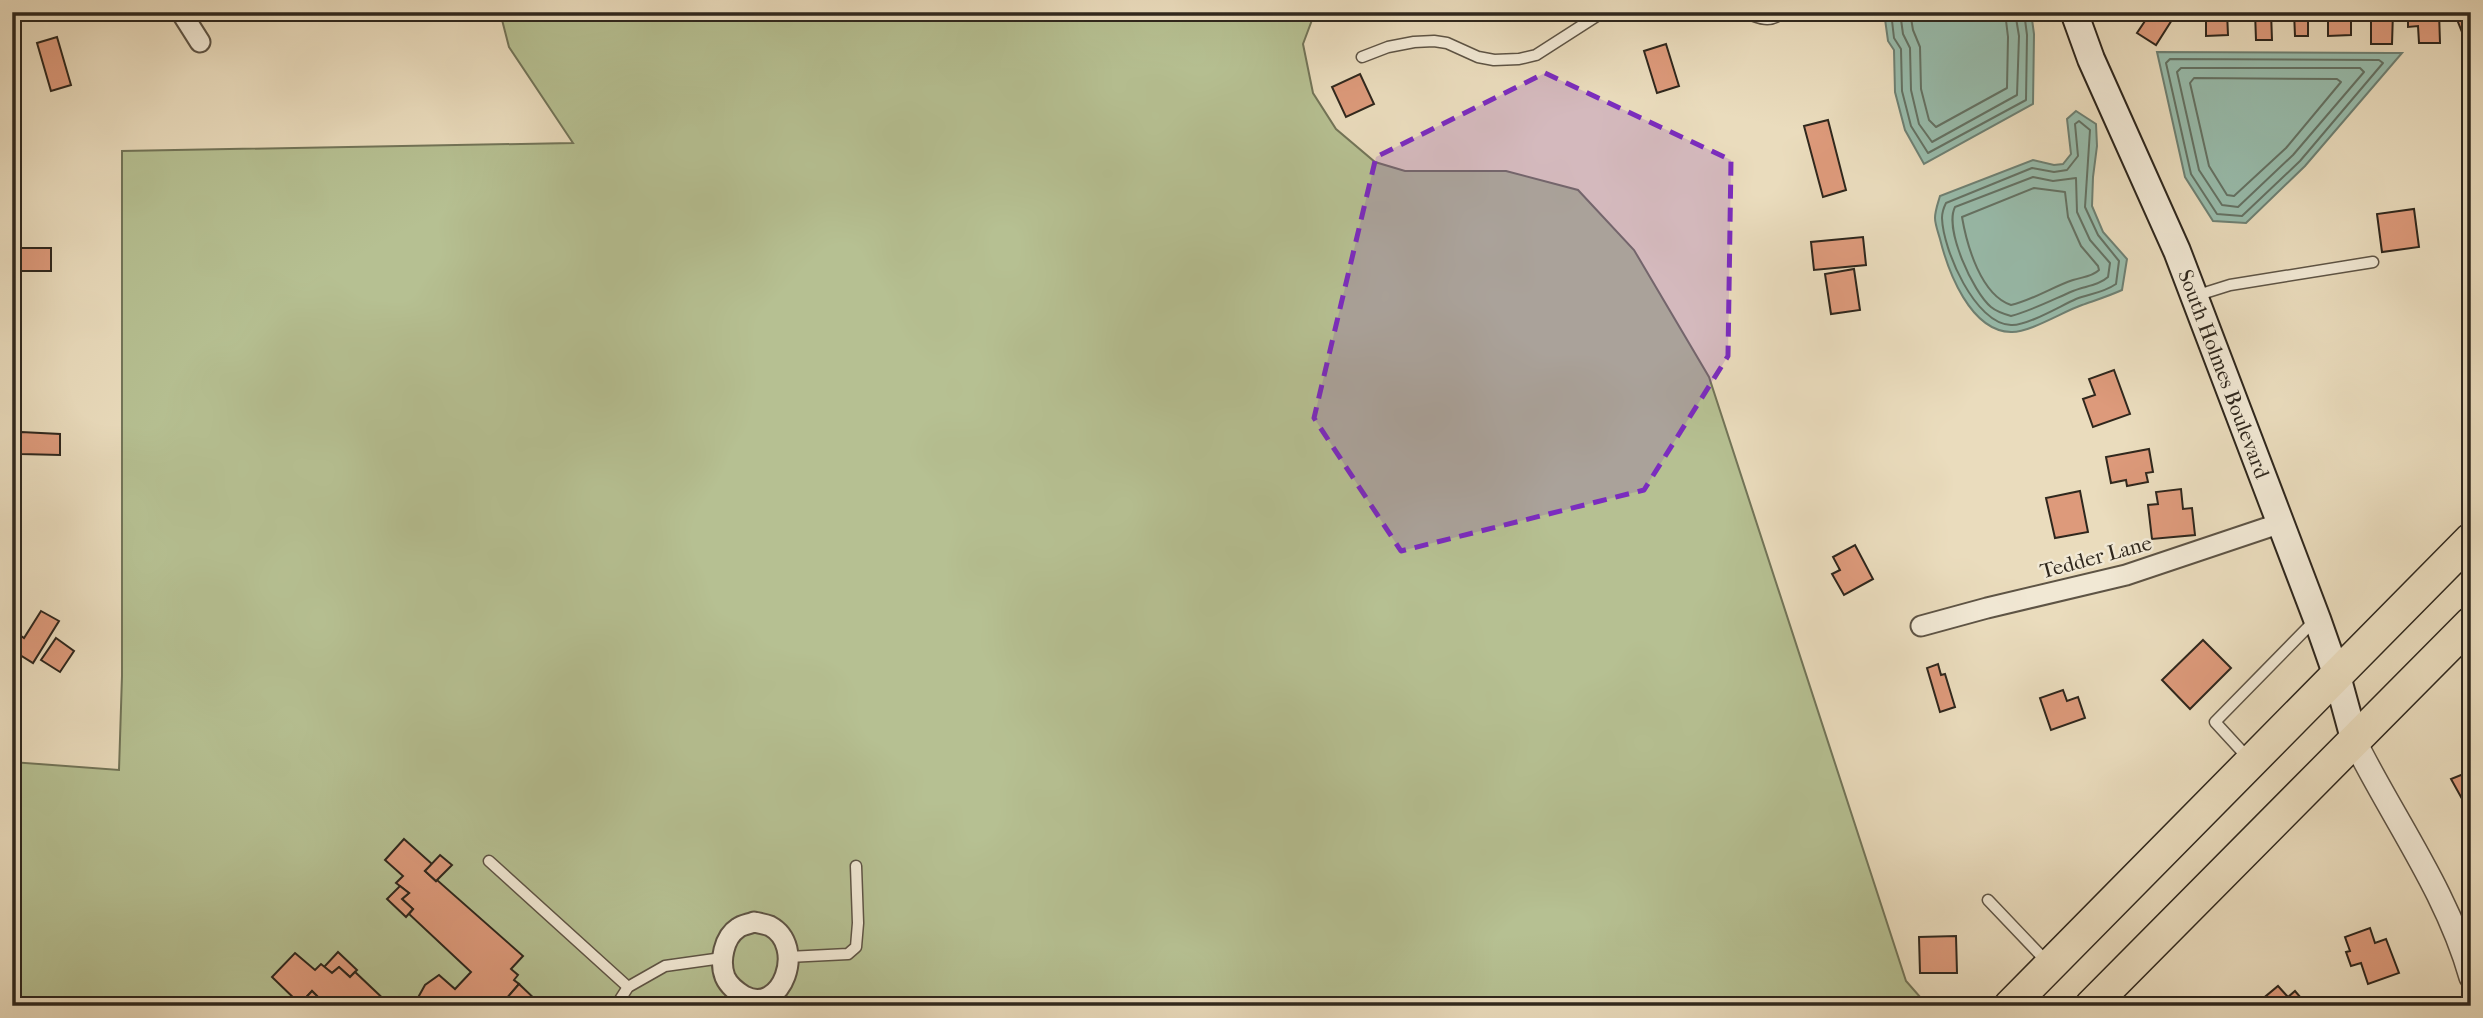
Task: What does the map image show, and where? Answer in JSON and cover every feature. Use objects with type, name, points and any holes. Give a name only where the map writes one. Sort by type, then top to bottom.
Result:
[{"type":"highway","points":[[2010,1006],[2471,539]]},
{"type":"highway","points":[[2091,1006],[2471,623]]},
{"type":"main road","name":"South Holmes Boulevard","points":[[2074,12],[2091,60],[2151,192],[2194,296],[2337,676],[2355,742]]},
{"type":"street","points":[[181,12],[201,42]]},
{"type":"street","name":"Tedder Lane","points":[[1921,626],[2126,575],[2281,523]]},
{"type":"street","points":[[2355,742],[2433,883],[2452,924],[2471,977]]},
{"type":"street","points":[[754,922],[770,926],[782,937],[788,957],[788,972],[779,988],[759,1002],[735,990],[725,976],[722,958],[727,940],[738,928],[754,922]]},
{"type":"lane","points":[[1362,57],[1388,47],[1434,41],[1447,43],[1478,57],[1494,60],[1519,59],[1536,55],[1603,12]]},
{"type":"lane","points":[[1744,12],[1760,20],[1778,17],[1783,12]]},
{"type":"lane","points":[[2194,296],[2230,285],[2373,261]]},
{"type":"lane","points":[[2252,762],[2215,722],[2316,619]]},
{"type":"lane","points":[[489,860],[628,987]]},
{"type":"lane","points":[[788,957],[848,954],[856,947],[856,866]]},
{"type":"lane","points":[[1988,900],[2050,966]]},
{"type":"lane","points":[[616,1006],[628,987],[666,966],[722,958]]},
{"type":"highlighted area","points":[[1545,73],[1731,160],[1728,356],[1644,490],[1401,551],[1314,418],[1376,157]]},
{"type":"shaded area","points":[[500,12],[1315,12],[1303,44],[1313,93],[1336,129],[1375,162],[1405,171],[1506,171],[1578,190],[1634,250],[1709,377],[1906,981],[1928,1006],[12,1006],[12,762],[119,770],[122,676],[122,151],[573,143],[509,47]]},
{"type":"water","points":[[1884,12],[2031,12],[2034,34],[2033,104],[1924,164],[1905,130],[1895,92],[1894,50],[1888,41]]},
{"type":"water","points":[[2157,52],[2402,53],[2305,166],[2246,223],[2213,221],[2185,177]]},
{"type":"water","points":[[2076,111],[2096,124],[2092,206],[2103,232],[2127,259],[2122,290],[2027,329],[2011,332],[1997,329],[1984,322],[1973,311],[1955,282],[1936,223],[1940,196],[2033,160],[2054,165],[2063,164],[2071,154],[2067,119]]},
{"type":"building","points":[[2151,12],[2177,12],[2156,45],[2137,33]]},
{"type":"building","points":[[2194,12],[2227,12],[2228,35],[2206,36],[2206,19],[2195,20]]},
{"type":"building","points":[[2255,12],[2271,12],[2272,40],[2256,40]]},
{"type":"building","points":[[2294,12],[2308,12],[2308,36],[2295,36]]},
{"type":"building","points":[[2328,12],[2351,12],[2351,35],[2328,36]]},
{"type":"building","points":[[2371,12],[2393,12],[2392,44],[2371,44]]},
{"type":"building","points":[[2408,12],[2439,12],[2440,43],[2419,43],[2418,26],[2408,27]]},
{"type":"building","points":[[2454,12],[2471,12],[2471,46],[2468,47]]},
{"type":"building","points":[[57,37],[71,85],[51,91],[37,43]]},
{"type":"building","points":[[1666,44],[1679,86],[1657,93],[1644,51]]},
{"type":"building","points":[[1360,74],[1374,104],[1346,117],[1332,87]]},
{"type":"building","points":[[1828,120],[1846,190],[1823,197],[1804,126]]},
{"type":"building","points":[[2414,209],[2419,247],[2382,252],[2377,214]]},
{"type":"building","points":[[1863,237],[1866,265],[1814,270],[1811,242]]},
{"type":"building","points":[[21,248],[51,248],[51,271],[21,271]]},
{"type":"building","points":[[1854,269],[1860,310],[1831,314],[1825,274]]},
{"type":"building","points":[[2114,370],[2130,414],[2093,427],[2083,399],[2095,395],[2089,379]]},
{"type":"building","points":[[21,432],[60,434],[60,455],[21,454]]},
{"type":"building","points":[[2149,449],[2153,472],[2146,473],[2148,482],[2127,486],[2126,480],[2111,483],[2106,457]]},
{"type":"building","points":[[2181,489],[2183,509],[2192,508],[2195,535],[2152,539],[2148,505],[2158,504],[2156,492]]},
{"type":"building","points":[[2080,491],[2088,532],[2055,538],[2046,498]]},
{"type":"building","points":[[1855,545],[1873,579],[1844,595],[1832,574],[1840,570],[1833,557]]},
{"type":"building","points":[[41,611],[59,621],[33,663],[12,650],[21,636],[24,638]]},
{"type":"building","points":[[56,638],[74,651],[60,672],[41,660]]},
{"type":"building","points":[[2203,640],[2231,668],[2190,709],[2162,680]]},
{"type":"building","points":[[1938,664],[1941,675],[1945,674],[1955,707],[1940,712],[1927,668]]},
{"type":"building","points":[[2063,690],[2067,701],[2078,697],[2085,718],[2051,730],[2040,698]]},
{"type":"building","points":[[2471,771],[2471,815],[2451,779]]},
{"type":"building","points":[[404,839],[432,864],[425,871],[523,956],[511,969],[518,975],[514,980],[519,984],[500,1006],[418,1006],[415,1003],[425,985],[439,975],[455,989],[471,972],[409,914],[413,909],[402,899],[409,893],[396,883],[403,876],[385,860]]},
{"type":"building","points":[[440,855],[452,865],[436,881],[425,871]]},
{"type":"building","points":[[400,886],[409,893],[402,899],[413,909],[406,917],[387,899]]},
{"type":"building","points":[[2370,928],[2375,943],[2386,939],[2399,973],[2368,984],[2361,963],[2351,966],[2345,937]]},
{"type":"building","points":[[1956,936],[1957,973],[1920,973],[1919,937]]},
{"type":"building","points":[[338,952],[357,970],[350,977],[339,967],[332,973],[324,967]]},
{"type":"building","points":[[295,953],[315,970],[321,964],[332,973],[339,967],[350,977],[355,972],[391,1006],[324,1006],[312,991],[300,1004],[272,977]]},
{"type":"building","points":[[519,984],[538,1002],[535,1006],[500,1006]]},
{"type":"building","points":[[2278,986],[2288,997],[2295,991],[2307,1005],[2264,1006],[2260,1001]]},
{"type":"building","points":[[312,991],[323,1002],[319,1006],[298,1006]]}]
